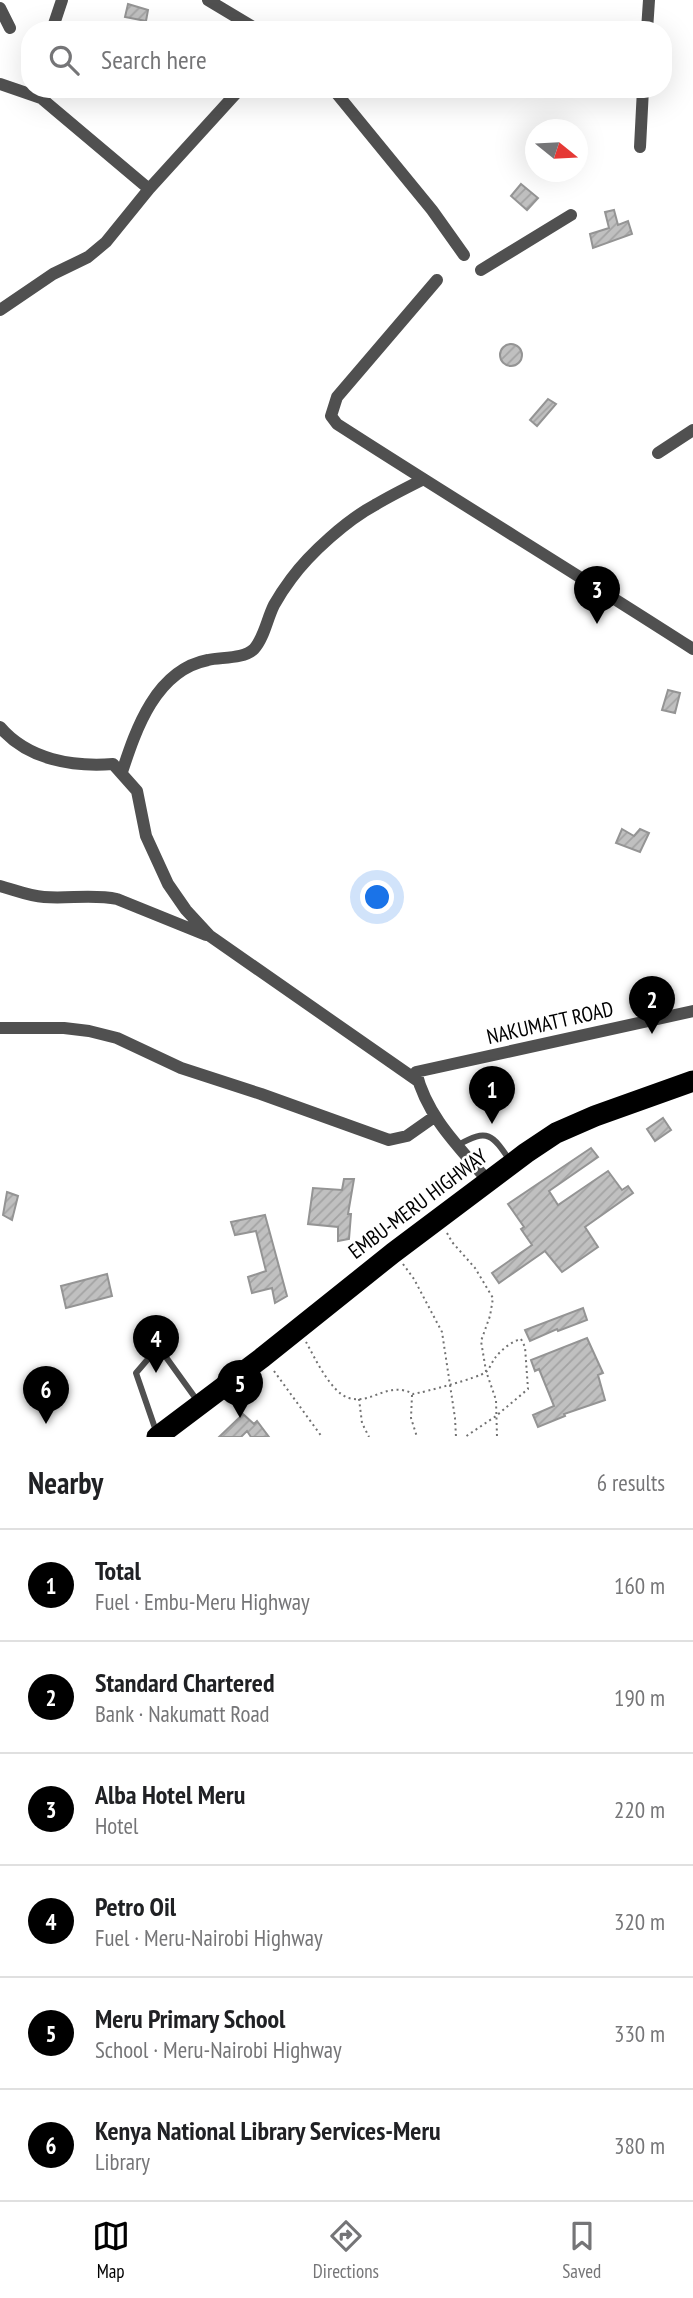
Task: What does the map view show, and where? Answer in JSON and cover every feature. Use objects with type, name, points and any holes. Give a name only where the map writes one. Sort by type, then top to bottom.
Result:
[{"type":"highway","name":"EMBU-MERU HIGHWAY","points":[[157,1436],[438,1218],[556,1133],[639,1099],[693,1081]]},
{"type":"street","points":[[55,21],[62,0]]},
{"type":"street","points":[[208,0],[243,21]]},
{"type":"street","points":[[648,21],[649,0]]},
{"type":"street","points":[[0,8],[10,28]]},
{"type":"street","points":[[0,84],[21,91]]},
{"type":"street","points":[[41,98],[149,190]]},
{"type":"street","points":[[0,310],[53,274],[89,257],[106,242],[232,98]]},
{"type":"street","points":[[340,98],[432,209],[464,255]]},
{"type":"street","points":[[640,147],[643,98]]},
{"type":"street","points":[[481,270],[571,215]]},
{"type":"street","points":[[437,280],[337,397],[331,416],[337,424],[422,480],[537,549],[693,649]]},
{"type":"street","points":[[658,453],[693,430]]},
{"type":"street","points":[[122,772],[133,737],[147,709],[171,680],[199,662],[242,655],[255,648],[274,605],[292,577],[312,555],[373,506],[422,480]]},
{"type":"street","points":[[0,727],[24,747],[62,763],[113,764],[122,772],[137,791],[146,836],[168,884],[186,910],[210,936]]},
{"type":"street","points":[[0,886],[45,897],[104,896],[117,899],[210,936],[417,1077],[434,1117],[488,1181]]},
{"type":"street","name":"NAKUMATT ROAD","points":[[417,1077],[693,1011]]},
{"type":"street","points":[[0,1028],[64,1028],[117,1038],[181,1068],[389,1140],[407,1136],[434,1117]]},
{"type":"lane","points":[[458,1145],[477,1135],[489,1137],[499,1143],[512,1163]]},
{"type":"lane","points":[[157,1436],[136,1373],[148,1359],[163,1353],[200,1405]]},
{"type":"path","points":[[438,1218],[452,1242],[475,1268],[493,1298],[481,1341],[486,1371],[496,1400],[497,1437]]},
{"type":"path","points":[[393,1253],[414,1279],[442,1332],[456,1437]]},
{"type":"path","points":[[299,1328],[321,1369],[333,1385],[350,1398],[394,1389],[404,1389],[412,1394],[450,1384],[486,1371],[496,1356],[514,1340],[521,1339],[525,1347],[528,1389],[465,1437]]},
{"type":"path","points":[[262,1357],[322,1437]]},
{"type":"path","points":[[412,1394],[411,1418],[417,1437]]},
{"type":"path","points":[[358,1398],[362,1423],[369,1437]]},
{"type":"building","points":[[128,4],[148,10],[146,21],[125,17]]},
{"type":"building","points":[[521,184],[538,198],[527,210],[511,196]]},
{"type":"building","points":[[614,210],[618,225],[628,221],[632,234],[593,248],[590,234],[609,228],[605,212]]},
{"type":"building","points":[[511,344],[519,347],[522,355],[519,363],[511,366],[503,363],[500,355],[503,347]]},
{"type":"building","points":[[548,399],[556,404],[537,426],[530,420]]},
{"type":"building","points":[[668,690],[680,693],[675,713],[662,710]]},
{"type":"building","points":[[622,829],[634,836],[640,829],[649,833],[640,852],[616,843]]},
{"type":"building","points":[[663,1118],[671,1130],[655,1141],[647,1129]]},
{"type":"building","points":[[591,1148],[598,1157],[549,1191],[558,1205],[608,1171],[622,1190],[628,1186],[633,1193],[585,1227],[598,1247],[562,1272],[545,1251],[499,1283],[492,1273],[532,1245],[521,1229],[524,1227],[508,1204]]},
{"type":"building","points":[[344,1179],[354,1179],[348,1214],[351,1214],[349,1239],[338,1241],[338,1227],[308,1224],[313,1188],[342,1190]]},
{"type":"building","points":[[7,1192],[18,1196],[12,1220],[3,1215]]},
{"type":"building","points":[[265,1215],[287,1296],[275,1303],[272,1288],[252,1293],[248,1277],[266,1271],[256,1231],[235,1235],[231,1222]]},
{"type":"building","points":[[107,1274],[112,1296],[66,1308],[61,1286]]},
{"type":"building","points":[[583,1308],[587,1320],[530,1341],[525,1330]]},
{"type":"building","points":[[587,1338],[603,1373],[598,1375],[605,1400],[564,1414],[565,1416],[538,1427],[533,1415],[554,1406],[539,1369],[535,1371],[531,1360]]},
{"type":"building","points":[[243,1414],[254,1424],[257,1421],[269,1437],[251,1437],[247,1431],[241,1437],[219,1437]]},
{"type":"place","name":"Alba Hotel Meru","points":[[597,624]]},
{"type":"place","name":"Standard Chartered","points":[[652,1034]]},
{"type":"place","name":"Total","points":[[492,1124]]},
{"type":"place","name":"Petro Oil","points":[[156,1373]]},
{"type":"place","name":"Meru Primary School","points":[[240,1418]]},
{"type":"place","name":"Kenya National Library Services-Meru","points":[[46,1424]]}]
